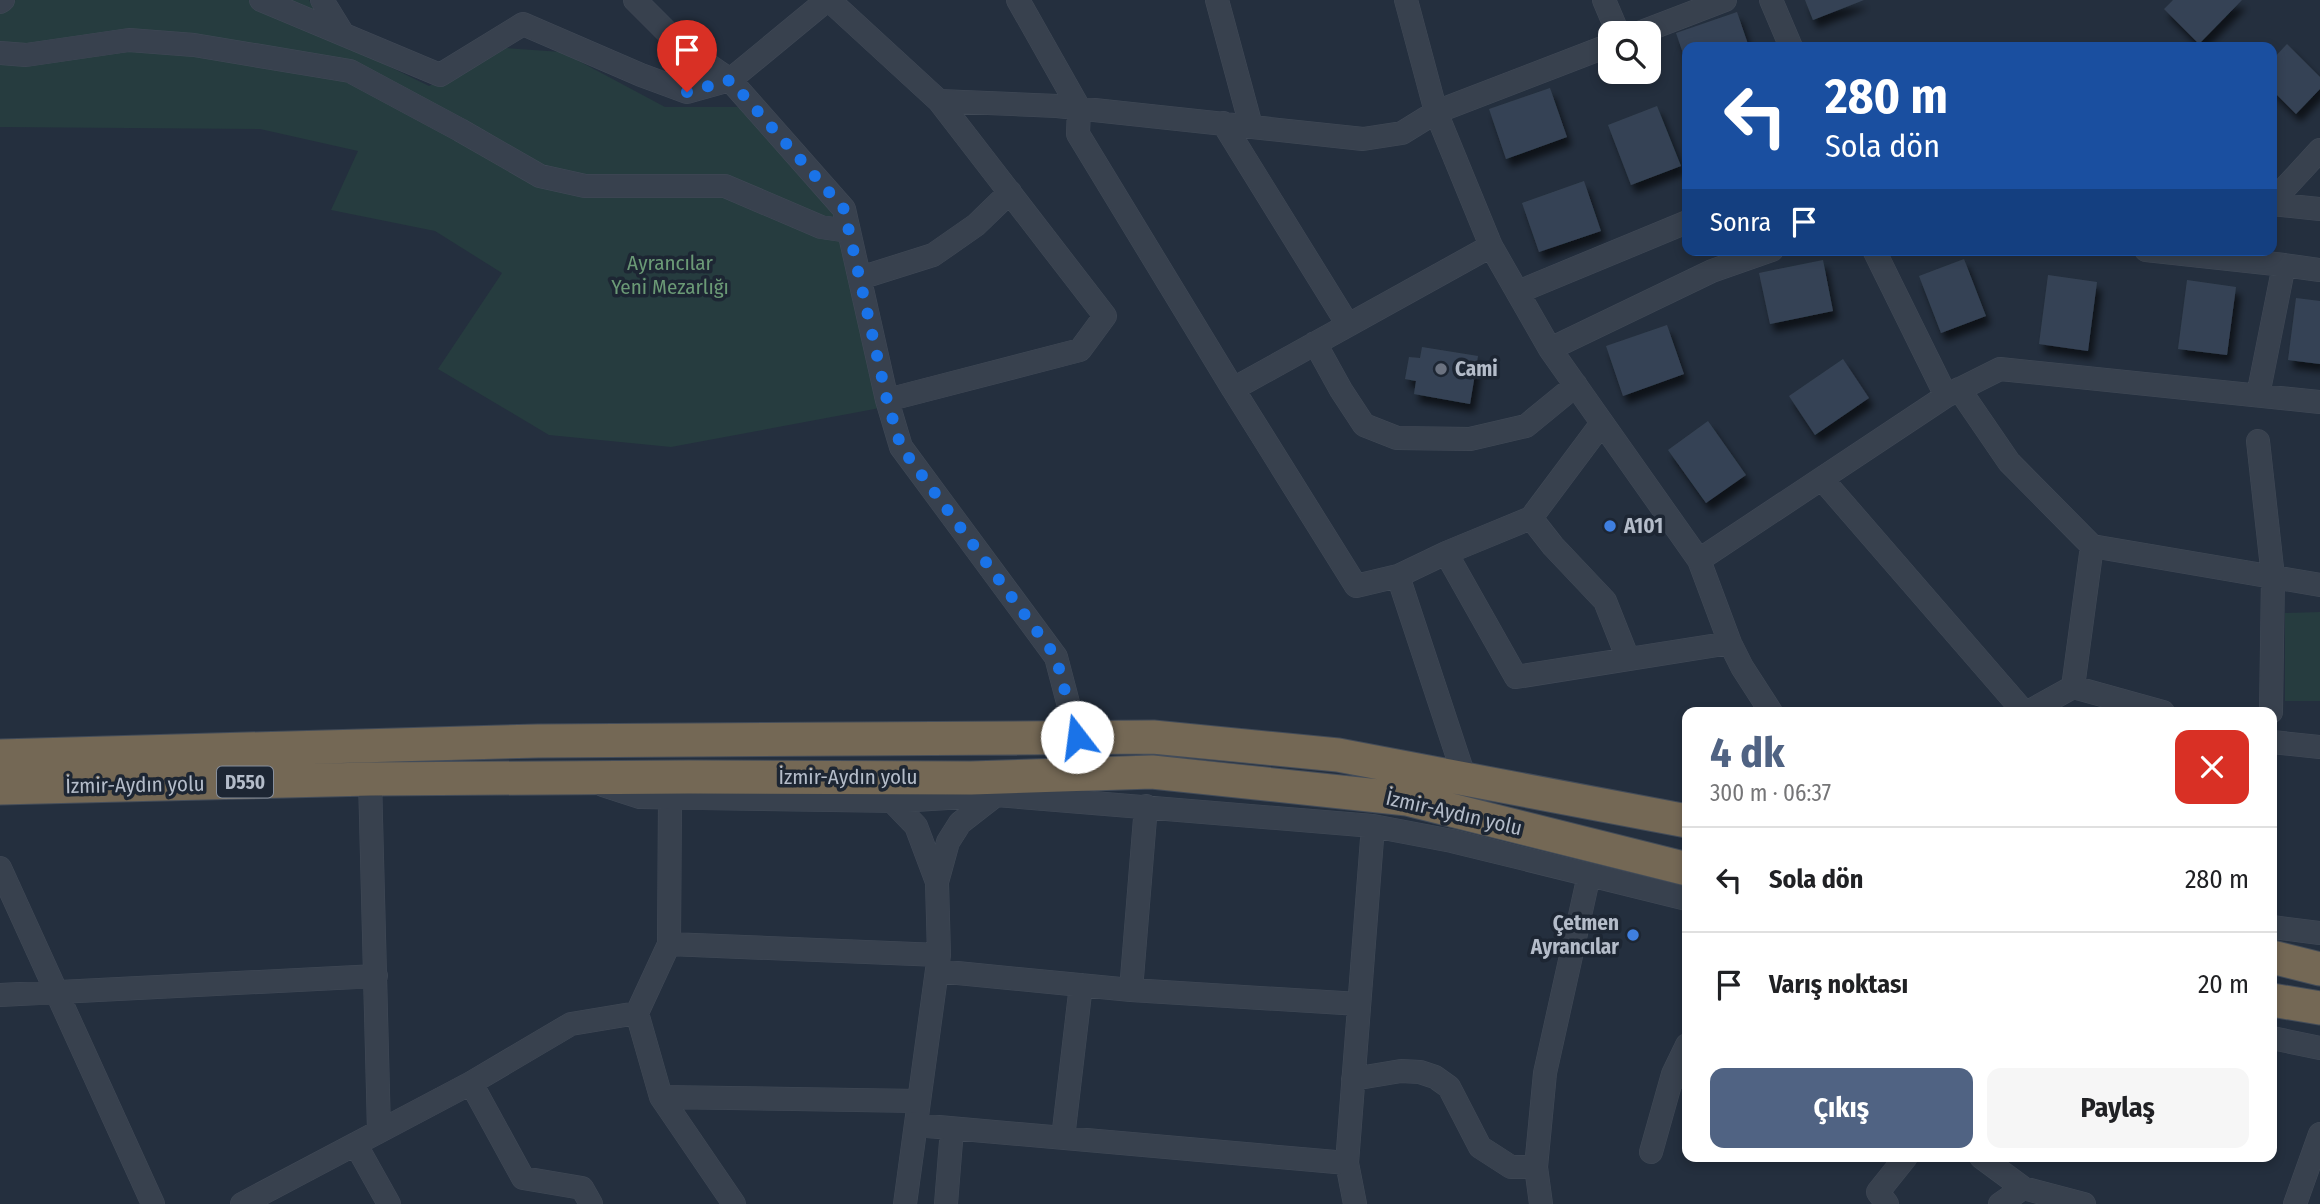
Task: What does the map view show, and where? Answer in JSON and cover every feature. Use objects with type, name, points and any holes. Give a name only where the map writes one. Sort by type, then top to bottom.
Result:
[{"type":"highway","name":"İzmir-Aydın yolu","points":[[0,756],[538,741],[1153,737],[1338,755],[1682,820]]},
{"type":"highway","name":"İzmir-Aydın yolu","points":[[0,788],[582,777],[983,786],[1034,776],[1152,772],[1407,799],[1682,868]]},
{"type":"highway","points":[[2277,958],[2320,969]]},
{"type":"highway","points":[[2277,1001],[2320,1008]]},
{"type":"street","points":[[261,0],[440,75],[523,24],[687,92],[730,80],[828,0],[939,102],[1105,316],[1080,350],[887,400]]},
{"type":"street","points":[[322,0],[343,34]]},
{"type":"street","points":[[635,0],[682,47],[730,80],[844,209],[887,400],[901,447],[1056,657],[1077,737]]},
{"type":"street","points":[[1018,0],[1079,108],[1078,134],[1356,586],[1398,576],[1531,518],[1602,423]]},
{"type":"street","points":[[1217,0],[1251,127]]},
{"type":"street","points":[[1406,0],[1436,113],[1492,246],[1550,349],[1699,560],[1730,643],[1768,707]]},
{"type":"street","points":[[1604,0],[1613,21]]},
{"type":"street","points":[[1661,25],[1725,0]]},
{"type":"street","points":[[1771,0],[1789,42]]},
{"type":"street","points":[[0,53],[26,55],[129,40],[194,46],[350,71],[540,176],[585,186],[726,186],[821,227],[849,231]]},
{"type":"street","points":[[939,102],[1079,108],[1363,139],[1402,133],[1436,113],[1598,50]]},
{"type":"street","points":[[1223,123],[1348,325]]},
{"type":"street","points":[[2277,197],[2320,150]]},
{"type":"street","points":[[860,278],[933,255],[976,225],[1010,192]]},
{"type":"street","points":[[2277,204],[2320,209]]},
{"type":"street","points":[[1518,292],[1682,224]]},
{"type":"street","points":[[1233,389],[1492,246]]},
{"type":"street","points":[[1550,349],[1712,271],[1755,256]]},
{"type":"street","points":[[1877,256],[1953,393],[2008,462],[2092,546],[2320,585]]},
{"type":"street","points":[[2201,256],[2320,270]]},
{"type":"street","points":[[2258,395],[2284,265]]},
{"type":"street","points":[[1315,343],[1364,425],[1397,438],[1470,439],[1526,425],[1576,385]]},
{"type":"street","points":[[1699,560],[1953,393],[2000,369],[2320,402]]},
{"type":"street","points":[[2258,441],[2273,577],[2271,707]]},
{"type":"street","points":[[1822,479],[2022,707]]},
{"type":"street","points":[[1531,518],[1553,546],[1605,601],[1628,659]]},
{"type":"street","points":[[2073,687],[2092,546]]},
{"type":"street","points":[[1446,553],[1516,677],[1730,643]]},
{"type":"street","points":[[1398,576],[1465,779]]},
{"type":"street","points":[[2035,707],[2073,687],[2145,707]]},
{"type":"street","points":[[2277,743],[2320,747]]},
{"type":"street","points":[[582,777],[640,797],[891,800],[983,786],[1146,806],[1373,826],[1452,841],[1682,898]]},
{"type":"street","points":[[370,779],[379,1131]]},
{"type":"street","points":[[905,1204],[938,963],[937,882],[948,842],[983,786]]},
{"type":"street","points":[[670,798],[669,944],[637,1013],[661,1097],[734,1204]]},
{"type":"street","points":[[891,800],[916,826],[937,882]]},
{"type":"street","points":[[1131,990],[1146,806]]},
{"type":"street","points":[[1355,1204],[1346,1163],[1373,826]]},
{"type":"street","points":[[0,868],[153,1204]]},
{"type":"street","points":[[1541,1204],[1536,1167],[1545,1073],[1588,875]]},
{"type":"street","points":[[2277,928],[2320,933]]},
{"type":"street","points":[[669,944],[938,963],[1131,990],[1359,1004]]},
{"type":"street","points":[[0,995],[376,976]]},
{"type":"street","points":[[1063,1138],[1081,985]]},
{"type":"street","points":[[243,1204],[471,1083],[571,1024],[637,1013]]},
{"type":"street","points":[[2277,1039],[2320,1048]]},
{"type":"street","points":[[1353,1079],[1401,1071],[1435,1077],[1449,1087],[1480,1147],[1511,1167],[1536,1167]]},
{"type":"street","points":[[1651,1152],[1680,1075]]},
{"type":"street","points":[[471,1083],[523,1178],[582,1188],[591,1204]]},
{"type":"street","points":[[661,1097],[918,1101]]},
{"type":"street","points":[[916,1125],[1346,1163]]},
{"type":"street","points":[[946,1204],[952,1129]]},
{"type":"street","points":[[2295,1204],[2320,1134]]},
{"type":"street","points":[[356,1145],[389,1204]]},
{"type":"street","points":[[1887,1204],[1878,1192],[1902,1162]]},
{"type":"street","points":[[1988,1162],[2023,1188],[2084,1204]]},
{"type":"street","points":[[2000,1204],[2023,1188]]},
{"type":"green space","name":"Ayrancılar Yeni Mezarlığı","points":[[16,0],[309,0],[327,36],[429,86],[506,48],[562,52],[665,107],[738,107],[815,179],[832,203],[880,408],[671,447],[549,435],[438,369],[502,273],[435,231],[331,210],[358,151],[260,129],[0,127],[0,8]]},
{"type":"green space","points":[[2320,612],[2320,701],[2285,701],[2285,613]]},
{"type":"building","points":[[1805,0],[1864,0],[1813,20]]},
{"type":"building","points":[[2173,0],[2242,0],[2201,42],[2197,42],[2164,9]]},
{"type":"building","points":[[1737,12],[1747,42],[1682,42],[1682,50],[1676,33]]},
{"type":"building","points":[[2287,44],[2320,77],[2320,89],[2296,114],[2277,95],[2277,55]]},
{"type":"building","points":[[1550,88],[1567,137],[1506,159],[1489,109]]},
{"type":"building","points":[[1657,106],[1681,166],[1631,185],[1608,125]]},
{"type":"building","points":[[1584,181],[1601,231],[1539,252],[1522,203]]},
{"type":"building","points":[[1964,259],[1986,316],[1941,333],[1919,276]]},
{"type":"building","points":[[1823,260],[1833,311],[1770,324],[1759,273]]},
{"type":"building","points":[[2048,275],[2097,282],[2088,351],[2039,344]]},
{"type":"building","points":[[2187,280],[2236,287],[2227,355],[2178,349]]},
{"type":"building","points":[[2296,298],[2320,301],[2320,364],[2288,360]]},
{"type":"building","points":[[1667,325],[1684,374],[1623,396],[1606,346]]},
{"type":"building","name":"Cami","points":[[1422,347],[1478,356],[1470,404],[1414,394],[1416,381],[1405,379],[1409,357],[1420,358]]},
{"type":"building","points":[[1843,359],[1869,398],[1815,435],[1789,396]]},
{"type":"building","points":[[1708,421],[1746,475],[1706,503],[1668,450]]},
{"type":"place","name":"Cami","points":[[1441,369]]},
{"type":"place","name":"A101","points":[[1610,526]]},
{"type":"place","name":"Çetmen Ayrancılar","points":[[1633,935]]},
{"type":"route","points":[[687,92],[730,80],[844,209],[887,400],[901,447],[1056,657],[1077,737]]}]
